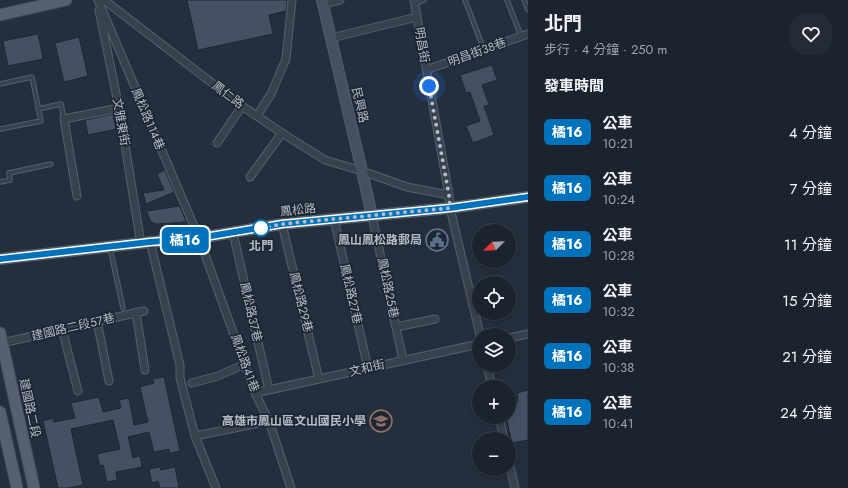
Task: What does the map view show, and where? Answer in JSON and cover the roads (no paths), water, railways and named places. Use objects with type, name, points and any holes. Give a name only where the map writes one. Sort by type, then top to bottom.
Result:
[{"type":"main road","points":[[0,15],[66,0]]},
{"type":"main road","name":"建國路二段","points":[[1,338],[34,488]]},
{"type":"main road","points":[[0,412],[17,488]]},
{"type":"street","name":"文雅東街","points":[[97,0],[146,243],[180,366],[180,378],[195,436],[216,488]]},
{"type":"street","name":"鳳松路114巷","points":[[97,0],[199,238]]},
{"type":"street","name":"鳳仁路","points":[[104,0],[242,106],[325,160],[407,187],[449,195]]},
{"type":"street","points":[[257,116],[271,94],[286,59],[292,0]]},
{"type":"street","points":[[323,2],[340,0]]},
{"type":"street","name":"民興路","points":[[323,2],[372,216]]},
{"type":"street","name":"明昌街","points":[[414,2],[449,195],[450,208],[478,328]]},
{"type":"street","points":[[331,38],[417,17]]},
{"type":"street","name":"明昌街38巷","points":[[426,70],[526,36]]},
{"type":"street","points":[[217,143],[242,106]]},
{"type":"street","points":[[77,196],[64,119],[119,108]]},
{"type":"street","points":[[250,177],[282,133]]},
{"type":"street","name":"鳳松路","points":[[0,259],[199,238],[282,224],[450,208],[528,198]]},
{"type":"street","name":"鳳松路25巷","points":[[372,216],[403,360]]},
{"type":"street","name":"鳳松路27巷","points":[[334,219],[368,368]]},
{"type":"street","name":"鳳松路29巷","points":[[282,224],[319,379]]},
{"type":"street","name":"鳳松路37巷","points":[[233,233],[269,390]]},
{"type":"street","name":"鳳松路41巷","points":[[199,238],[255,393],[269,421],[291,488]]},
{"type":"street","name":"建國路二段57巷","points":[[1,338],[62,329],[144,310]]},
{"type":"street","points":[[136,312],[145,370]]},
{"type":"street","points":[[396,327],[435,319]]},
{"type":"street","points":[[97,321],[109,381]]},
{"type":"street","points":[[62,329],[78,391]]},
{"type":"street","points":[[516,337],[528,334]]},
{"type":"street","name":"文和街","points":[[255,393],[472,345]]},
{"type":"street","points":[[192,383],[218,376],[245,364]]},
{"type":"street","points":[[195,436],[269,421]]},
{"type":"street","points":[[512,476],[515,488]]},
{"type":"lane","points":[[414,2],[424,0]]},
{"type":"lane","points":[[465,0],[484,50]]},
{"type":"lane","points":[[507,0],[526,36]]},
{"type":"lane","points":[[524,0],[528,10]]},
{"type":"lane","points":[[0,84],[32,77],[41,120],[0,129]]},
{"type":"lane","points":[[38,109],[61,104],[64,119]]},
{"type":"lane","points":[[0,182],[10,180],[9,173],[51,164]]},
{"type":"lane","points":[[110,247],[123,308]]},
{"type":"place","name":"北門","points":[[261,228]]},
{"type":"place","name":"鳳山鳳松路郵局","points":[[437,240]]},
{"type":"place","name":"高雄市鳳山區文山國民小學","points":[[381,421]]}]
